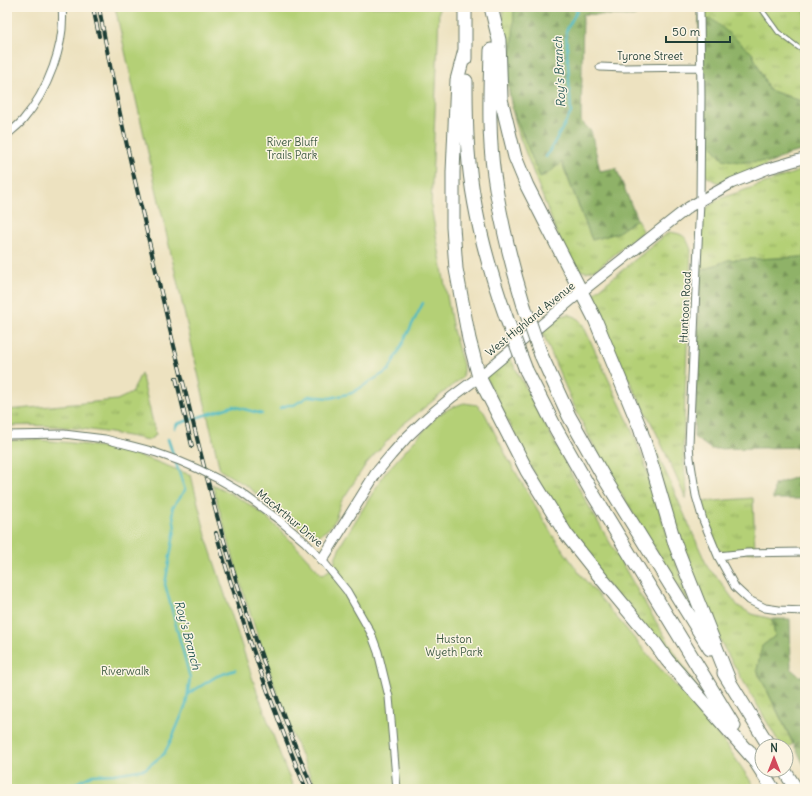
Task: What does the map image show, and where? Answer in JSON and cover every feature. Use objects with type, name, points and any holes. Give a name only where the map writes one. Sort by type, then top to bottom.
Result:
[{"type":"highway","points":[[464,7],[466,120],[471,181],[478,220],[496,290],[526,370],[556,429],[590,488],[752,757],[773,789]]},
{"type":"highway","points":[[491,7],[499,40],[502,99],[515,157],[527,186],[595,319],[640,428],[675,544],[728,680]]},
{"type":"highway","points":[[491,7],[490,112],[493,174],[509,253],[524,306],[541,355],[569,416],[603,476],[764,738]]},
{"type":"highway","points":[[465,50],[458,80],[453,172],[453,227],[456,269],[469,339],[478,377],[527,471],[566,534],[655,643],[667,660],[752,757]]},
{"type":"highway","points":[[789,778],[796,789]]},
{"type":"street","points":[[7,135],[23,120],[47,84],[54,64],[61,33],[62,7]]},
{"type":"street","name":"Huntoon Road","points":[[700,7],[700,201],[689,444],[696,496],[702,520],[718,556],[735,587],[749,600],[765,608],[805,611]]},
{"type":"street","name":"Tyrone Street","points":[[600,67],[700,67]]},
{"type":"street","name":"West Highland Avenue","points":[[322,560],[376,473],[406,438],[452,397],[689,207],[732,183],[767,168],[805,158]]},
{"type":"street","name":"MacArthur Drive","points":[[7,435],[64,434],[105,439],[156,452],[218,479],[239,491],[284,524],[305,542],[348,591],[370,633],[378,652],[388,698],[397,789]]},
{"type":"street","points":[[718,556],[747,553],[805,552]]},
{"type":"lane","points":[[760,7],[778,32],[805,52]]},
{"type":"green space","name":"River Bluff Trails Park","points":[[115,7],[439,7],[431,206],[453,330],[463,365],[463,377],[401,426],[366,464],[341,502],[334,522],[327,530],[319,535],[305,531],[245,485],[220,470]]},
{"type":"green space","points":[[503,7],[514,7],[513,44],[506,75],[503,52]]},
{"type":"green space","points":[[514,7],[636,7],[635,16],[583,14],[581,121],[591,131],[600,171],[616,168],[637,219],[617,233],[592,240],[562,162],[550,172],[540,177],[512,109],[506,75],[513,44]]},
{"type":"green space","points":[[699,7],[805,7],[805,101],[769,90],[752,53],[699,21]]},
{"type":"green space","points":[[712,19],[752,53],[769,90],[805,101],[805,150],[789,154],[775,161],[739,162],[722,159],[709,142],[701,124],[699,21]]},
{"type":"green space","points":[[512,109],[540,177],[550,172],[561,161],[592,240],[617,233],[637,219],[643,231],[598,268],[586,272],[574,268],[566,257],[520,138]]},
{"type":"green space","points":[[701,124],[709,142],[739,162],[775,161],[726,183],[716,182],[706,176],[702,168]]},
{"type":"green space","points":[[805,169],[805,257],[728,260],[700,271],[702,216],[708,207],[719,199]]},
{"type":"green space","points":[[669,232],[684,236],[691,250],[683,445],[687,491],[686,499],[657,434],[589,300],[593,294]]},
{"type":"green space","points":[[805,257],[805,447],[711,449],[694,437],[700,271],[728,260]]},
{"type":"green space","points":[[568,314],[576,317],[582,323],[628,421],[642,456],[691,608],[600,458],[573,404],[542,331],[561,316]]},
{"type":"green space","points":[[510,358],[583,496],[650,612],[702,696],[567,538],[485,376]]},
{"type":"green space","points":[[141,373],[156,435],[149,440],[97,431],[61,427],[25,425],[7,426],[7,410],[117,400],[132,393]]},
{"type":"green space","name":"Huston Wyeth Park","points":[[464,403],[477,405],[484,412],[508,459],[553,536],[580,574],[655,663],[700,713],[727,746],[756,789],[316,789],[287,723],[244,595],[212,484],[246,502],[266,517],[291,541],[322,575],[334,567],[336,556],[343,541],[385,473],[436,417],[450,408]]},
{"type":"green space","points":[[636,416],[651,439],[708,568],[717,577],[738,606],[752,614],[772,619],[775,636],[762,646],[757,670],[790,738],[776,738],[724,648],[710,619]]},
{"type":"green space","name":"Riverwalk","points":[[29,439],[116,449],[152,460],[191,475],[207,540],[255,686],[294,789],[7,789],[7,441]]},
{"type":"green space","points":[[799,476],[805,477],[805,499],[773,499],[774,485]]},
{"type":"green space","points":[[753,498],[755,552],[725,553],[716,548],[709,531],[701,502]]},
{"type":"green space","points":[[772,619],[790,619],[791,669],[799,676],[805,676],[805,767],[794,745],[794,738],[791,738],[757,670],[762,646],[775,636]]},
{"type":"waterway","name":"Roy's Branch","points":[[546,157],[571,113],[566,31],[579,7]]},
{"type":"waterway","name":"Roy's Branch","points":[[280,408],[288,405],[294,405],[309,396],[330,398],[352,393],[389,370],[423,303]]},
{"type":"waterway","name":"Roy's Branch","points":[[175,428],[177,424],[233,406],[262,414]]},
{"type":"waterway","name":"Roy's Branch","points":[[64,789],[92,775],[114,774],[145,769],[164,754],[186,705],[190,678],[165,584],[175,529],[172,508],[185,490],[168,439]]},
{"type":"waterway","points":[[188,694],[217,676],[235,670]]},
{"type":"railway","points":[[93,7],[99,36]]},
{"type":"railway","points":[[99,7],[114,87],[141,207],[169,326],[217,516],[239,590],[264,663],[313,789]]},
{"type":"railway","points":[[176,378],[192,446]]},
{"type":"railway","points":[[216,533],[257,662],[306,789]]}]
